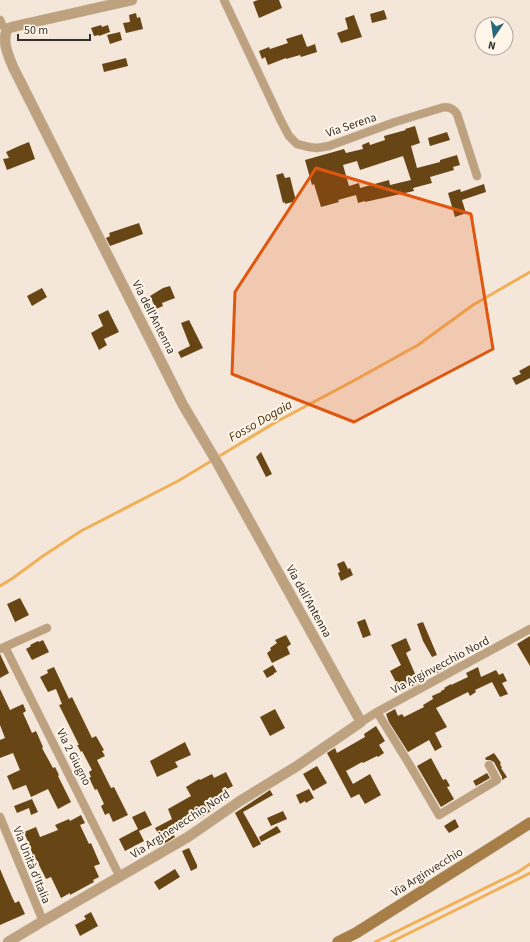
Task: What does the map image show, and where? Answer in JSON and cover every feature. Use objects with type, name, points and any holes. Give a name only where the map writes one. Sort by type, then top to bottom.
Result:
[{"type":"main road","name":"Via Arginvecchio","points":[[338,942],[356,933],[530,823]]},
{"type":"street","points":[[0,20],[2,25],[7,29],[26,23],[132,0]]},
{"type":"street","name":"Via Serena","points":[[224,0],[281,121],[297,144],[317,148],[329,146],[395,122],[449,107],[458,114],[477,176]]},
{"type":"street","name":"Via dell'Antenna","points":[[7,29],[5,35],[7,52],[13,67],[183,405],[218,464],[361,722]]},
{"type":"street","name":"Via 2 Giugno","points":[[46,628],[3,648],[120,877]]},
{"type":"street","name":"Via Arginvecchio Nord","points":[[361,722],[530,630]]},
{"type":"street","points":[[377,712],[439,815],[497,780],[489,765]]},
{"type":"street","name":"Via Arginevecchio Nord","points":[[8,942],[188,838],[240,801],[296,766],[361,722]]},
{"type":"street","name":"Via Unità d'Italia","points":[[0,817],[43,921]]},
{"type":"highlighted area","points":[[316,168],[471,214],[493,349],[354,422],[232,374],[235,292]]},
{"type":"building","points":[[258,0],[279,0],[282,8],[259,18],[253,2]]},
{"type":"building","points":[[384,10],[387,19],[372,23],[370,14]]},
{"type":"building","points":[[136,13],[137,18],[140,17],[143,29],[126,33],[123,23],[130,22],[129,15]]},
{"type":"building","points":[[354,15],[362,37],[341,43],[337,33],[348,29],[345,18]]},
{"type":"building","points":[[101,25],[102,27],[108,25],[110,32],[99,36],[94,36],[91,28]]},
{"type":"building","points":[[120,32],[122,40],[110,44],[107,35]]},
{"type":"building","points":[[302,34],[307,47],[315,44],[317,52],[301,57],[300,55],[286,58],[268,65],[265,57],[262,59],[259,51],[288,43],[286,39]]},
{"type":"building","points":[[126,58],[128,66],[104,72],[102,64]]},
{"type":"building","points":[[415,126],[420,143],[411,146],[417,168],[440,162],[440,160],[457,155],[460,165],[453,167],[454,170],[430,177],[432,183],[413,188],[414,191],[358,203],[356,195],[321,207],[314,184],[312,185],[305,160],[344,149],[346,153],[363,149],[362,145],[369,142],[370,145],[385,140],[384,136],[406,130],[405,129]],"holes":[[[403,156],[411,180],[390,185],[389,180],[360,188],[359,183],[349,186],[343,165],[357,161],[360,170]]]},
{"type":"building","points":[[447,132],[450,140],[430,146],[428,138]]},
{"type":"building","points":[[29,142],[35,159],[7,170],[3,159],[9,158],[6,152]]},
{"type":"building","points":[[283,173],[285,178],[290,177],[296,201],[285,204],[285,202],[283,203],[276,175]]},
{"type":"building","points":[[484,184],[486,192],[462,200],[466,213],[455,217],[448,193],[460,189],[461,192]]},
{"type":"building","points":[[139,223],[143,234],[110,246],[106,238],[110,236],[109,233]]},
{"type":"building","points":[[170,286],[175,298],[162,303],[163,306],[156,309],[150,296],[163,288]]},
{"type":"building","points":[[42,288],[47,297],[32,306],[27,296]]},
{"type":"building","points":[[108,310],[119,332],[104,339],[107,345],[99,350],[91,333],[103,326],[98,315]]},
{"type":"building","points":[[189,320],[203,348],[181,358],[178,352],[190,346],[181,323]]},
{"type":"building","points":[[530,365],[530,378],[516,385],[512,378],[521,374],[519,371]]},
{"type":"building","points":[[261,452],[272,474],[266,477],[256,457]]},
{"type":"building","points":[[344,561],[348,569],[350,568],[353,575],[341,581],[337,564]]},
{"type":"building","points":[[20,598],[29,615],[15,622],[7,604]]},
{"type":"building","points":[[365,619],[371,635],[363,638],[357,622]]},
{"type":"building","points":[[423,622],[437,655],[432,657],[423,641],[417,624]]},
{"type":"building","points":[[286,635],[291,644],[287,647],[290,654],[272,663],[267,653],[271,650],[270,648],[277,643],[275,640]]},
{"type":"building","points":[[530,636],[530,666],[517,644]]},
{"type":"building","points":[[406,638],[411,650],[406,653],[416,676],[422,673],[425,680],[401,692],[390,671],[401,665],[391,645]]},
{"type":"building","points":[[43,640],[49,652],[32,660],[26,649],[31,646],[30,645]]},
{"type":"building","points":[[0,654],[9,673],[0,678]]},
{"type":"building","points":[[455,655],[458,662],[435,674],[432,666]]},
{"type":"building","points":[[273,665],[277,672],[267,678],[263,671]]},
{"type":"building","points":[[54,667],[69,699],[72,697],[92,738],[96,736],[104,750],[102,751],[105,756],[97,760],[111,788],[114,787],[128,815],[113,822],[109,813],[105,815],[101,806],[104,804],[97,789],[95,790],[89,778],[91,777],[89,772],[92,770],[82,751],[81,752],[77,745],[79,745],[59,705],[62,704],[56,689],[48,692],[40,677],[48,673],[47,670]]},
{"type":"building","points":[[478,667],[481,677],[496,670],[499,675],[503,673],[507,681],[502,683],[508,694],[500,697],[492,682],[475,690],[476,692],[470,696],[468,692],[436,708],[447,727],[435,733],[442,747],[435,751],[429,740],[408,752],[389,722],[386,714],[395,709],[398,716],[402,714],[404,717],[424,707],[423,705],[433,699],[432,696],[441,692],[445,689],[444,688],[451,684],[468,677],[466,673]]},
{"type":"building","points":[[0,689],[10,710],[23,704],[26,711],[23,713],[32,733],[36,731],[43,747],[42,748],[53,768],[55,767],[71,802],[58,809],[48,789],[31,797],[26,785],[13,790],[7,776],[20,770],[13,753],[0,758],[0,740],[5,738],[0,725]]},
{"type":"building","points":[[275,709],[285,728],[270,736],[260,717]]},
{"type":"building","points":[[376,726],[385,741],[379,745],[384,753],[378,757],[377,756],[363,763],[362,762],[346,771],[353,784],[370,774],[381,795],[365,804],[359,794],[351,798],[327,753],[335,748],[337,753],[365,737],[364,734]]},
{"type":"building","points":[[185,742],[191,755],[175,762],[178,767],[157,777],[150,761]]},
{"type":"building","points":[[494,753],[501,763],[501,768],[507,777],[502,780],[502,777],[494,762],[486,760],[485,758]]},
{"type":"building","points":[[431,758],[443,780],[446,779],[450,786],[447,787],[454,799],[441,807],[417,766]]},
{"type":"building","points":[[317,766],[327,783],[313,791],[303,774]]},
{"type":"building","points":[[226,772],[233,786],[223,791],[228,799],[199,819],[197,816],[170,829],[175,837],[164,844],[155,828],[172,819],[168,809],[191,796],[186,787],[199,779],[200,780],[212,774],[214,778]]},
{"type":"building","points":[[487,773],[490,778],[476,786],[473,781]]},
{"type":"building","points":[[309,789],[314,798],[306,803],[305,801],[300,804],[296,795]]},
{"type":"building","points":[[270,790],[273,795],[243,812],[261,844],[253,848],[235,813]]},
{"type":"building","points":[[32,799],[38,812],[31,815],[29,808],[17,813],[14,806]]},
{"type":"building","points":[[145,811],[152,825],[139,831],[144,841],[125,851],[119,839],[138,829],[132,817]]},
{"type":"building","points":[[283,811],[287,819],[271,826],[267,818]]},
{"type":"building","points":[[81,815],[85,823],[80,825],[89,844],[91,843],[100,864],[94,866],[99,877],[93,880],[94,882],[70,895],[70,893],[61,898],[51,877],[46,879],[36,859],[35,860],[24,832],[36,827],[40,837],[58,830],[55,825],[69,819],[70,821]]},
{"type":"building","points":[[455,819],[459,827],[449,833],[444,826]]},
{"type":"building","points":[[277,826],[281,832],[261,842],[259,837]]},
{"type":"building","points":[[189,848],[197,865],[197,868],[191,871],[182,851]]},
{"type":"building","points":[[0,869],[15,903],[19,901],[25,914],[0,925]]},
{"type":"building","points":[[175,869],[180,877],[159,890],[154,882]]},
{"type":"building","points":[[91,912],[98,926],[80,936],[75,925],[86,919],[84,916]]},
{"type":"waterway","name":"Fosso Dogaia","points":[[0,586],[81,531],[178,481],[276,422],[418,345],[473,305],[530,272]]},
{"type":"waterway","points":[[375,942],[518,872],[530,864]]},
{"type":"waterway","points":[[391,942],[530,873]]}]
